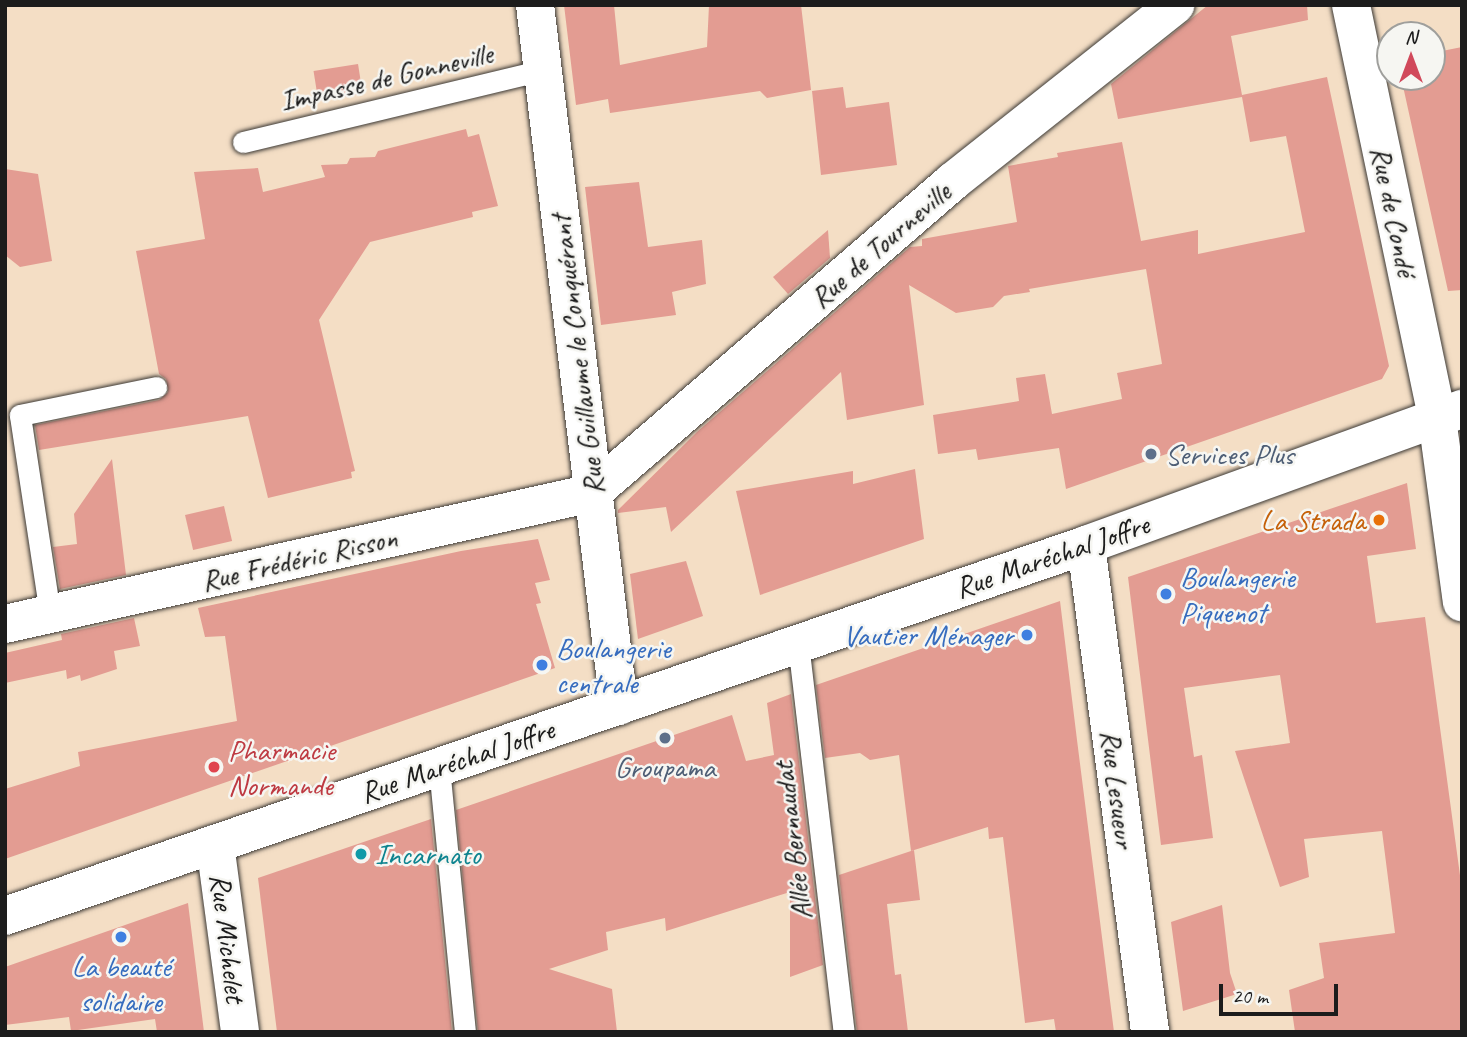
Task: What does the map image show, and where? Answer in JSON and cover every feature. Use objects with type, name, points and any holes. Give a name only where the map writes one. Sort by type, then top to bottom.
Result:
[{"type":"street","name":"Rue Guillaume le Conquérant","points":[[535,5],[619,706]]},
{"type":"street","name":"Rue de Tourneville","points":[[592,493],[952,182],[1175,5]]},
{"type":"street","name":"Rue de Condé","points":[[1351,5],[1449,413],[1462,602]]},
{"type":"street","name":"Rue Maréchal Joffre","points":[[5,916],[1086,545],[1362,448],[1449,413]]},
{"type":"street","name":"Rue Frédéric Risson","points":[[5,624],[592,493]]},
{"type":"street","name":"Rue Lesueur","points":[[1086,545],[1150,1032]]},
{"type":"street","name":"Rue Michelet","points":[[215,844],[240,1032]]},
{"type":"lane","name":"Impasse de Gonneville","points":[[243,142],[543,70]]},
{"type":"lane","points":[[50,614],[20,415],[156,387]]},
{"type":"lane","name":"Allée Bernaudat","points":[[798,643],[844,1032]]},
{"type":"lane","points":[[439,768],[465,1032]]},
{"type":"building","points":[[564,5],[614,5],[620,65],[707,47],[709,5],[801,5],[811,90],[767,98],[760,91],[610,113],[608,99],[576,105]]},
{"type":"building","points":[[1208,5],[1307,5],[1308,20],[1231,36],[1242,95],[1327,77],[1389,366],[1382,379],[1066,489],[1059,448],[978,460],[976,449],[938,454],[933,415],[1019,401],[1016,378],[1045,374],[1052,414],[1122,399],[1117,373],[1162,364],[1146,269],[1029,289],[1030,292],[1004,296],[993,307],[956,313],[909,285],[924,405],[847,420],[841,372],[671,532],[666,507],[618,513],[698,431],[910,247],[922,246],[922,239],[1017,222],[1008,166],[1058,157],[1057,153],[1122,142],[1141,241],[1198,230],[1198,254],[1305,232],[1286,136],[1250,142],[1242,97],[1118,119],[1111,84]]},
{"type":"building","points":[[1462,47],[1462,290],[1448,291],[1404,91],[1446,91],[1446,50]]},
{"type":"building","points":[[358,64],[363,94],[318,101],[314,71]]},
{"type":"building","points":[[843,87],[846,108],[889,102],[897,165],[821,175],[812,91]]},
{"type":"building","points":[[466,129],[468,137],[479,134],[498,206],[472,212],[473,217],[370,242],[319,320],[355,471],[351,472],[352,478],[268,498],[248,416],[39,450],[35,425],[159,400],[168,392],[166,379],[159,374],[136,251],[205,239],[194,172],[258,168],[263,192],[325,177],[321,165],[347,164],[350,158],[375,157],[378,151]]},
{"type":"building","points":[[5,169],[38,174],[52,261],[20,267],[5,255]]},
{"type":"building","points":[[639,182],[648,247],[702,240],[706,284],[672,292],[676,315],[601,325],[585,187]]},
{"type":"building","points":[[828,230],[830,258],[788,294],[773,277]]},
{"type":"building","points":[[112,459],[126,575],[60,589],[53,547],[77,544],[74,514]]},
{"type":"building","points":[[915,469],[924,539],[760,595],[736,491],[853,471],[853,484]]},
{"type":"building","points":[[1407,483],[1416,549],[1367,556],[1376,623],[1425,617],[1462,890],[1462,1032],[1295,1032],[1289,990],[1324,978],[1319,943],[1395,933],[1382,831],[1304,839],[1309,877],[1280,887],[1235,751],[1290,743],[1280,675],[1184,688],[1194,757],[1202,755],[1213,838],[1161,845],[1128,577]]},
{"type":"building","points":[[224,506],[232,541],[193,550],[185,515]]},
{"type":"building","points":[[538,539],[550,580],[535,583],[541,603],[536,604],[555,668],[5,859],[5,789],[80,766],[78,752],[237,721],[225,636],[205,637],[198,608],[461,551]]},
{"type":"building","points":[[686,561],[703,616],[638,639],[630,574]]},
{"type":"building","points":[[1060,601],[1114,1032],[1056,1032],[1054,1019],[1025,1023],[1003,837],[989,839],[988,827],[911,851],[899,755],[870,760],[860,753],[825,758],[816,685]]},
{"type":"building","points":[[134,618],[140,646],[114,651],[117,669],[81,681],[80,675],[67,679],[66,670],[5,683],[5,653],[62,640],[61,634]]},
{"type":"building","points":[[791,694],[823,965],[790,977],[790,892],[666,931],[665,918],[606,932],[608,950],[549,969],[612,989],[617,1032],[478,1032],[456,810],[732,715],[746,761],[774,755],[767,703]]},
{"type":"building","points":[[431,819],[452,1032],[277,1032],[258,878]]},
{"type":"building","points":[[914,850],[920,900],[887,904],[895,975],[901,974],[908,1032],[857,1032],[839,875]]},
{"type":"building","points":[[188,903],[204,1032],[157,1032],[155,1019],[71,1031],[69,1017],[5,1025],[5,967]]},
{"type":"building","points":[[1222,905],[1230,973],[1237,994],[1183,1011],[1171,922]]},
{"type":"place","name":"Services Plus","points":[[1151,454]]},
{"type":"place","name":"La Strada","points":[[1379,520]]},
{"type":"place","name":"Boulangerie Piquenot","points":[[1166,594]]},
{"type":"place","name":"Vautier Ménager","points":[[1027,635]]},
{"type":"place","name":"Boulangerie centrale","points":[[542,665]]},
{"type":"place","name":"Groupama","points":[[665,738]]},
{"type":"place","name":"Pharmacie Normande","points":[[214,767]]},
{"type":"place","name":"Incarnato","points":[[361,854]]},
{"type":"place","name":"La beauté solidaire","points":[[121,937]]}]
